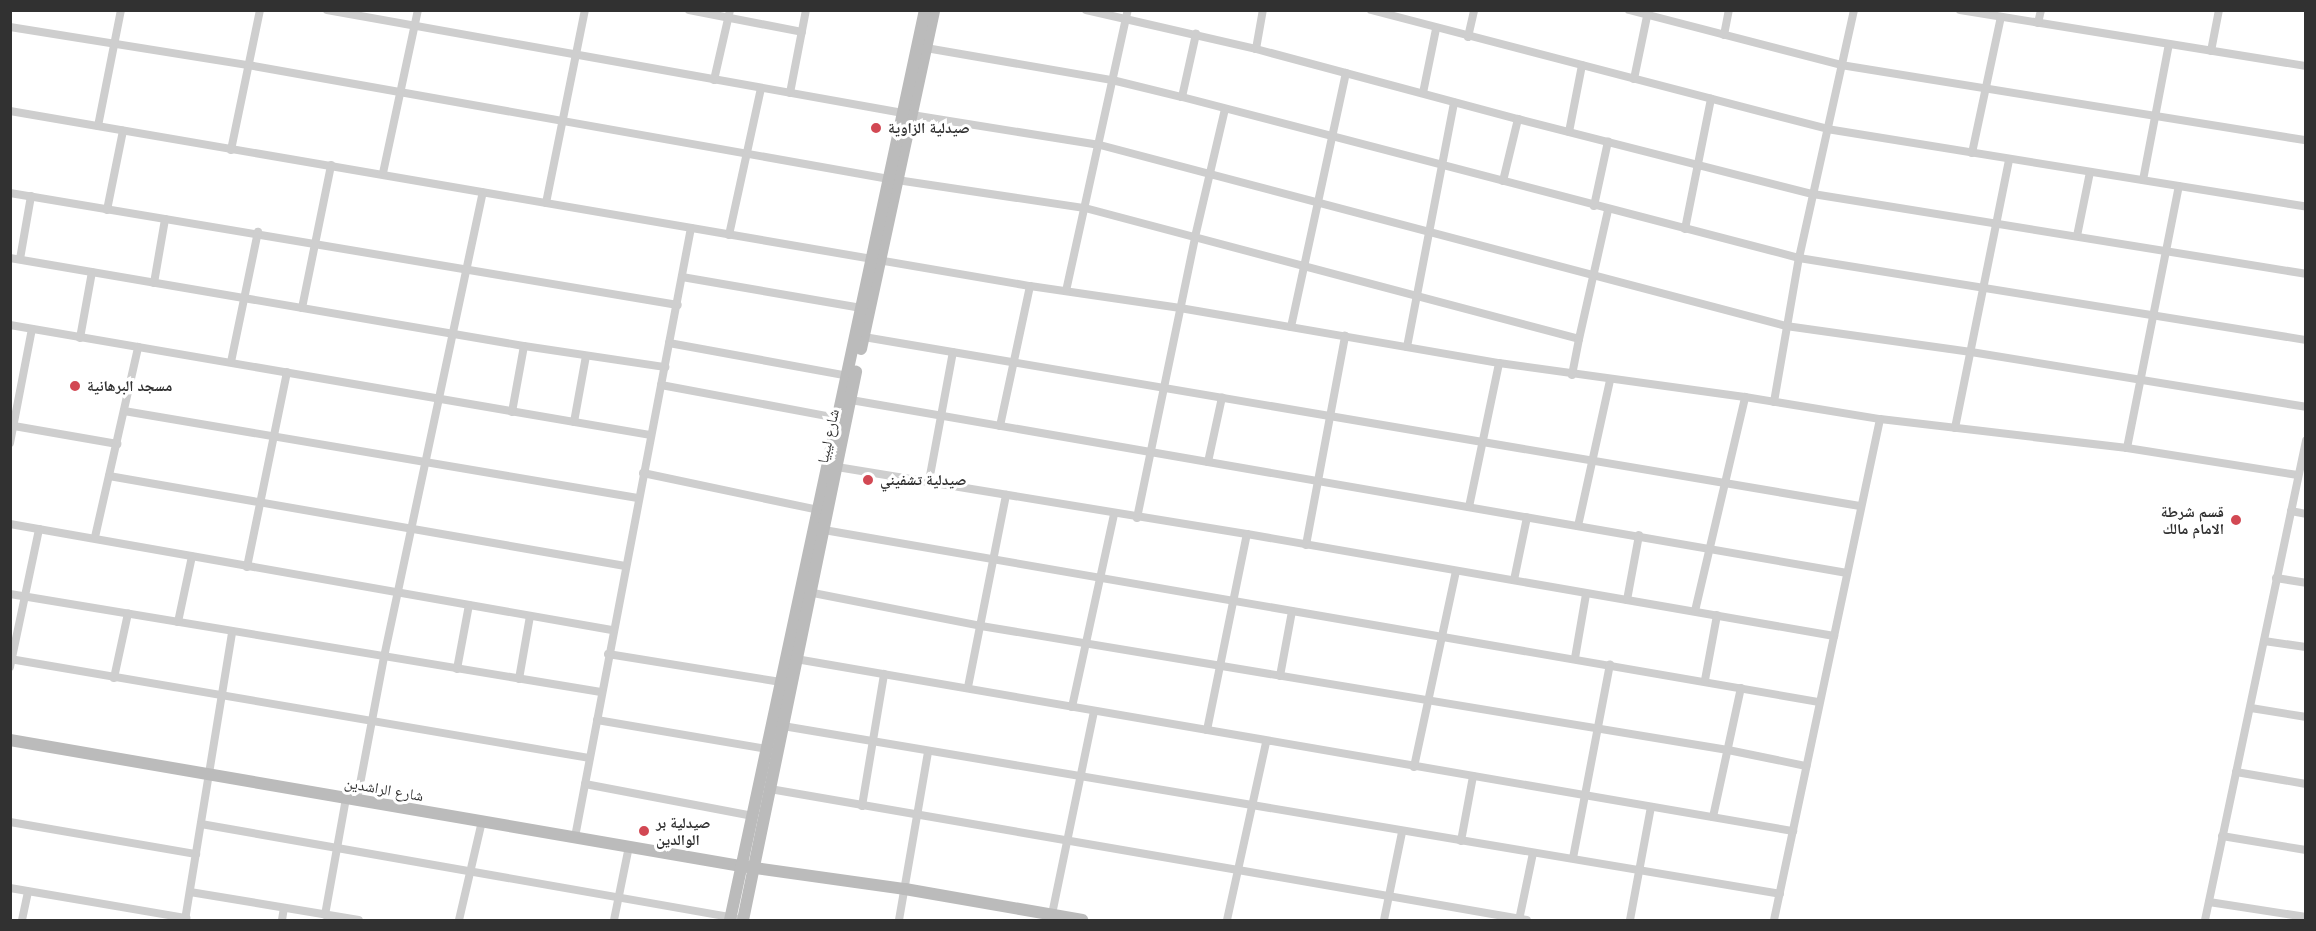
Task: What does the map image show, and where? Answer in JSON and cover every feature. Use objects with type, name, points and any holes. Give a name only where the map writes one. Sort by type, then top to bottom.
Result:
[{"type":"main road","name":"شارع ليبيا","points":[[747,867],[753,816],[781,682],[796,638],[806,592],[824,530],[864,337],[876,260],[907,114],[925,10]]},
{"type":"main road","name":"شارع ليبيا","points":[[907,114],[926,48],[934,10]]},
{"type":"main road","name":"شارع ليبيا","points":[[806,592],[818,510],[861,308],[876,260]]},
{"type":"main road","name":"شارع ليبيا","points":[[747,867],[770,789],[796,659],[796,638]]},
{"type":"main road","name":"شارع الراشدين","points":[[10,740],[747,867],[905,889],[1051,918],[1082,921]]},
{"type":"main road","points":[[737,920],[747,867]]},
{"type":"street","points":[[98,126],[121,10]]},
{"type":"street","points":[[231,150],[260,10]]},
{"type":"street","points":[[327,10],[415,24],[714,81],[1100,145],[1786,326],[1971,352],[2306,407]]},
{"type":"street","points":[[383,173],[418,10]]},
{"type":"street","points":[[546,202],[585,10]]},
{"type":"street","points":[[689,10],[729,14],[802,32]]},
{"type":"street","points":[[790,93],[807,10]]},
{"type":"street","points":[[1086,10],[1127,14],[1518,119],[1813,194],[2306,274]]},
{"type":"street","points":[[1256,49],[1263,10]]},
{"type":"street","points":[[1371,10],[1436,29],[1827,129],[2306,207]]},
{"type":"street","points":[[1468,37],[1474,10]]},
{"type":"street","points":[[1724,35],[1729,10]]},
{"type":"street","points":[[1774,402],[1786,326],[1854,10]]},
{"type":"street","points":[[1959,10],[2306,66]]},
{"type":"street","points":[[2038,23],[2041,10]]},
{"type":"street","points":[[2211,51],[2219,10]]},
{"type":"street","points":[[1632,11],[1841,65],[2306,140]]},
{"type":"street","points":[[714,81],[729,14]]},
{"type":"street","points":[[1066,291],[1100,145],[1127,14]]},
{"type":"street","points":[[1634,79],[1647,16]]},
{"type":"street","points":[[1972,153],[2001,17]]},
{"type":"street","points":[[10,27],[248,65],[893,180],[1085,208],[1579,339]]},
{"type":"street","points":[[1423,93],[1436,29]]},
{"type":"street","points":[[1182,97],[1196,34]]},
{"type":"street","points":[[2143,180],[2169,44]]},
{"type":"street","points":[[926,48],[1112,80],[1800,258],[2306,340]]},
{"type":"street","points":[[1569,132],[1582,65]]},
{"type":"street","points":[[1291,327],[1346,73]]},
{"type":"street","points":[[729,235],[761,88]]},
{"type":"street","points":[[1685,229],[1711,99]]},
{"type":"street","points":[[1407,347],[1454,102]]},
{"type":"street","points":[[1137,518],[1194,237],[1225,109]]},
{"type":"street","points":[[10,111],[231,150],[383,173],[876,260],[1180,308],[1572,375],[1745,397],[1880,420],[2127,448],[2298,475]]},
{"type":"street","points":[[1503,181],[1518,119]]},
{"type":"street","points":[[107,210],[123,131]]},
{"type":"street","points":[[1594,206],[1608,141]]},
{"type":"street","points":[[1955,428],[1985,288],[2009,159]]},
{"type":"street","points":[[302,309],[331,165]]},
{"type":"street","points":[[2077,236],[2090,172]]},
{"type":"street","points":[[2127,448],[2179,186]]},
{"type":"street","points":[[325,915],[336,849],[352,799],[372,721],[483,192]]},
{"type":"street","points":[[10,193],[258,232],[466,270],[678,305]]},
{"type":"street","points":[[31,196],[15,258],[302,309],[665,367]]},
{"type":"street","points":[[1572,375],[1608,210]]},
{"type":"street","points":[[154,283],[165,219]]},
{"type":"street","points":[[575,837],[612,630],[678,305],[691,228]]},
{"type":"street","points":[[231,362],[258,232]]},
{"type":"street","points":[[80,338],[92,272]]},
{"type":"street","points":[[682,277],[861,308]]},
{"type":"street","points":[[1000,426],[1030,286]]},
{"type":"street","points":[[10,325],[650,435]]},
{"type":"street","points":[[10,443],[32,329]]},
{"type":"street","points":[[1306,545],[1345,336]]},
{"type":"street","points":[[864,337],[1860,506]]},
{"type":"street","points":[[669,343],[848,376]]},
{"type":"street","points":[[512,412],[524,346]]},
{"type":"street","points":[[95,537],[138,347]]},
{"type":"street","points":[[929,481],[952,352]]},
{"type":"street","points":[[574,422],[586,356]]},
{"type":"street","points":[[1470,507],[1498,363]]},
{"type":"street","points":[[247,567],[286,372]]},
{"type":"street","points":[[1578,526],[1610,381]]},
{"type":"street","points":[[661,385],[838,418]]},
{"type":"street","points":[[10,392],[20,394]]},
{"type":"street","points":[[1695,611],[1745,397]]},
{"type":"street","points":[[1208,462],[1222,398]]},
{"type":"street","points":[[851,400],[1847,573]]},
{"type":"street","points":[[124,411],[638,498]]},
{"type":"street","points":[[1774,921],[1880,420]]},
{"type":"street","points":[[14,426],[117,444]]},
{"type":"street","points":[[2205,921],[2305,442]]},
{"type":"street","points":[[837,467],[1137,518],[1247,534],[1833,636]]},
{"type":"street","points":[[643,473],[818,510]]},
{"type":"street","points":[[109,476],[625,566]]},
{"type":"street","points":[[968,687],[1006,495]]},
{"type":"street","points":[[2291,511],[2306,513]]},
{"type":"street","points":[[1072,707],[1114,514]]},
{"type":"street","points":[[1514,580],[1527,517]]},
{"type":"street","points":[[10,524],[95,537],[247,567],[612,630]]},
{"type":"street","points":[[39,528],[11,662],[589,759]]},
{"type":"street","points":[[824,530],[1443,638],[1705,680],[1819,702]]},
{"type":"street","points":[[1207,730],[1247,534]]},
{"type":"street","points":[[1627,600],[1638,535]]},
{"type":"street","points":[[178,622],[192,556]]},
{"type":"street","points":[[1414,767],[1456,571]]},
{"type":"street","points":[[2276,578],[2306,583]]},
{"type":"street","points":[[806,592],[981,626],[1728,750],[1806,766]]},
{"type":"street","points":[[10,594],[601,692]]},
{"type":"street","points":[[1575,658],[1586,594]]},
{"type":"street","points":[[457,669],[470,605]]},
{"type":"street","points":[[1280,676],[1292,612]]},
{"type":"street","points":[[114,678],[128,613]]},
{"type":"street","points":[[1705,680],[1717,615]]},
{"type":"street","points":[[519,679],[530,616]]},
{"type":"street","points":[[10,888],[185,919],[232,632]]},
{"type":"street","points":[[2264,641],[2306,647]]},
{"type":"street","points":[[608,654],[781,682]]},
{"type":"street","points":[[796,659],[968,687],[1266,742],[1793,831]]},
{"type":"street","points":[[1573,858],[1610,664]]},
{"type":"street","points":[[862,806],[884,674]]},
{"type":"street","points":[[1713,816],[1741,688]]},
{"type":"street","points":[[2251,708],[2306,717]]},
{"type":"street","points":[[1051,918],[1094,711]]},
{"type":"street","points":[[597,720],[767,749]]},
{"type":"street","points":[[783,726],[1780,894]]},
{"type":"street","points":[[1227,921],[1266,742]]},
{"type":"street","points":[[899,921],[928,752]]},
{"type":"street","points":[[2236,772],[2306,784]]},
{"type":"street","points":[[1461,840],[1473,776]]},
{"type":"street","points":[[585,784],[753,816]]},
{"type":"street","points":[[770,789],[1522,920],[1533,853]]},
{"type":"street","points":[[1630,921],[1651,807]]},
{"type":"street","points":[[459,921],[482,821]]},
{"type":"street","points":[[10,822],[196,854]]},
{"type":"street","points":[[201,824],[737,920]]},
{"type":"street","points":[[1384,921],[1402,832]]},
{"type":"street","points":[[2222,836],[2306,850]]},
{"type":"street","points":[[614,921],[629,846]]},
{"type":"street","points":[[22,921],[27,892]]},
{"type":"street","points":[[190,892],[359,921]]},
{"type":"street","points":[[2209,902],[2306,917]]},
{"type":"street","points":[[282,921],[285,908]]},
{"type":"place","name":"صيدلية الزاوية","points":[[876,128]]},
{"type":"place","name":"مسجد البرهانية","points":[[75,386]]},
{"type":"place","name":"صيدلية تشفيني","points":[[868,480]]},
{"type":"place","name":"قسم شرطة الامام مالك","points":[[2236,520]]},
{"type":"place","name":"صيدلية بر الوالدين","points":[[644,831]]}]
